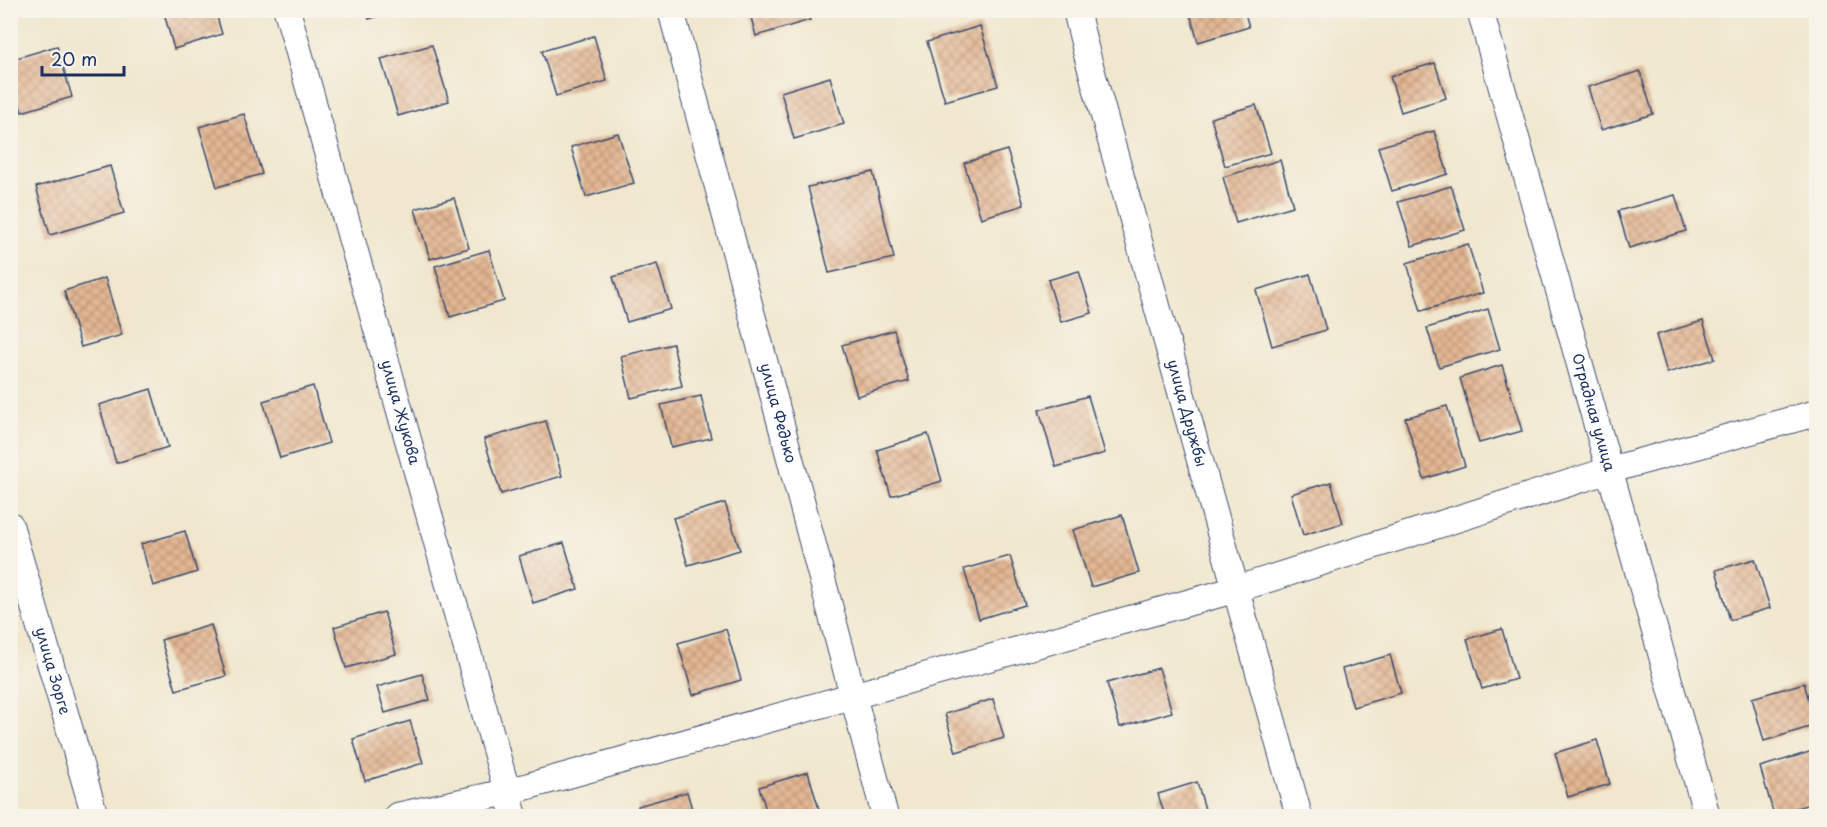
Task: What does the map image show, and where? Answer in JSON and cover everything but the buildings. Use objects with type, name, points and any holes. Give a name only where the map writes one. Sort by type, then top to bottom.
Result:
[{"type":"street","name":"улица Жукова","points":[[286,10],[514,816]]},
{"type":"street","name":"улица Федько","points":[[671,10],[885,816]]},
{"type":"street","name":"улица Дружбы","points":[[1076,10],[1234,591],[1299,816]]},
{"type":"street","name":"Отрадная улица","points":[[1480,10],[1707,816]]},
{"type":"street","points":[[397,816],[507,792],[1234,591],[1610,470],[1816,413]]},
{"type":"street","name":"улица Зорге","points":[[10,525],[95,816]]}]
